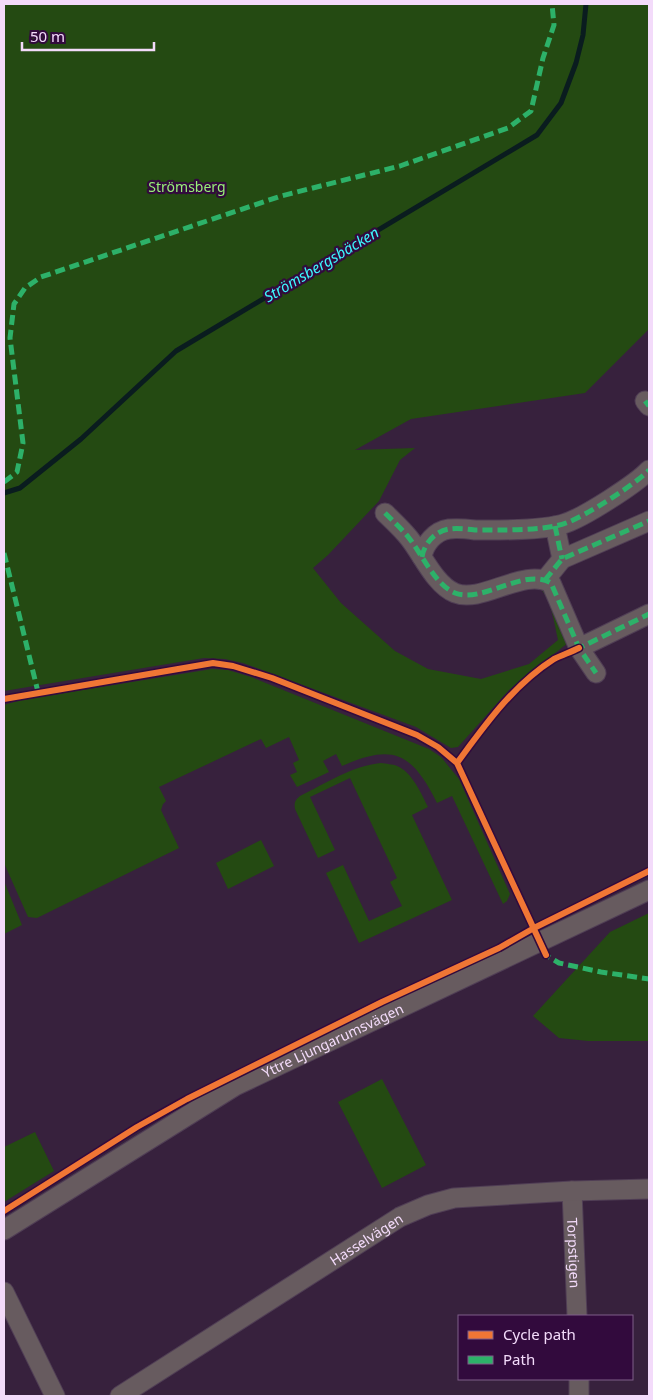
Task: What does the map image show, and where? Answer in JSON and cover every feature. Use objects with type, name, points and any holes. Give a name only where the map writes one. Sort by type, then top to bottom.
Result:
[{"type":"street","points":[[422,557],[424,547],[431,539],[448,529],[515,529],[555,526],[567,523],[603,502],[649,470]]},
{"type":"street","points":[[385,513],[409,538],[446,588],[455,593],[471,594],[532,579],[545,580],[551,583],[578,648],[596,673]]},
{"type":"street","points":[[545,580],[562,559],[649,521]]},
{"type":"street","points":[[555,526],[562,559]]},
{"type":"street","points":[[578,648],[649,614]]},
{"type":"street","name":"Yttre Ljungarumsvägen","points":[[4,1230],[234,1086],[649,890]]},
{"type":"street","name":"Hasselvägen","points":[[120,1396],[400,1217],[428,1205],[454,1198],[572,1191],[649,1189]]},
{"type":"street","name":"Torpstigen","points":[[572,1191],[576,1315]]},
{"type":"street","points":[[4,1292],[55,1396]]},
{"type":"street","points":[[579,1380],[579,1396]]},
{"type":"green space","name":"Strömsberg","points":[[4,4],[649,4],[649,329],[585,393],[411,419],[355,450],[415,448],[400,460],[379,501],[328,555],[313,568],[341,603],[395,651],[428,669],[481,679],[529,664],[558,640],[550,607],[541,589],[542,585],[569,642],[509,690],[458,747],[451,748],[416,727],[243,663],[225,659],[204,658],[4,691]]},
{"type":"green space","points":[[212,669],[228,670],[251,677],[429,749],[441,757],[459,779],[510,894],[507,901],[503,904],[452,796],[437,803],[428,786],[410,763],[400,757],[388,754],[375,755],[342,766],[336,754],[323,761],[329,772],[297,787],[290,775],[297,772],[293,763],[299,760],[289,737],[266,748],[261,739],[159,787],[166,801],[161,810],[179,848],[37,918],[28,917],[4,863],[4,705],[21,700]]},
{"type":"green space","points":[[381,763],[395,765],[407,773],[416,784],[428,807],[412,815],[452,900],[359,943],[326,873],[343,865],[369,921],[402,906],[390,882],[397,878],[350,778],[310,797],[335,850],[318,858],[295,809],[295,803],[300,796],[339,776]]},
{"type":"green space","points":[[261,840],[274,866],[228,889],[216,863]]},
{"type":"green space","points":[[4,881],[22,925],[4,934]]},
{"type":"green space","points":[[649,913],[649,1041],[588,1041],[559,1038],[533,1016],[610,932]]},
{"type":"green space","points":[[382,1079],[426,1165],[382,1188],[338,1102]]},
{"type":"green space","points":[[35,1132],[54,1171],[4,1202],[4,1147]]},
{"type":"waterway","name":"Strömsbergsbäcken","points":[[4,493],[20,488],[81,439],[176,351],[537,135],[561,103],[576,63],[583,35],[586,4]]},
{"type":"marked path","points":[[4,482],[17,472],[23,443],[10,338],[14,304],[25,288],[41,277],[281,196],[400,166],[508,128],[531,111],[543,58],[554,25],[552,4]]},
{"type":"marked path","points":[[645,401],[649,406]]},
{"type":"marked path","points":[[422,557],[425,547],[431,539],[444,530],[522,530],[557,526],[574,520],[609,500],[649,470]]},
{"type":"marked path","points":[[385,513],[409,538],[441,583],[455,593],[466,595],[478,594],[528,579],[540,579],[551,583],[579,648],[596,673]]},
{"type":"marked path","points":[[545,580],[562,559],[649,521]]},
{"type":"marked path","points":[[555,526],[562,559]]},
{"type":"marked path","points":[[4,553],[38,692]]},
{"type":"marked path","points":[[575,650],[649,614]]},
{"type":"marked path","points":[[544,950],[546,955],[559,963],[601,972],[649,979]]},
{"type":"cycle path","points":[[457,763],[501,706],[525,681],[554,659],[579,648]]},
{"type":"cycle path","points":[[4,699],[213,663],[233,666],[272,678],[417,735],[438,747],[457,763],[546,955]]},
{"type":"cycle path","points":[[4,1211],[137,1127],[187,1099],[382,1002],[499,948],[534,928],[649,871]]}]
